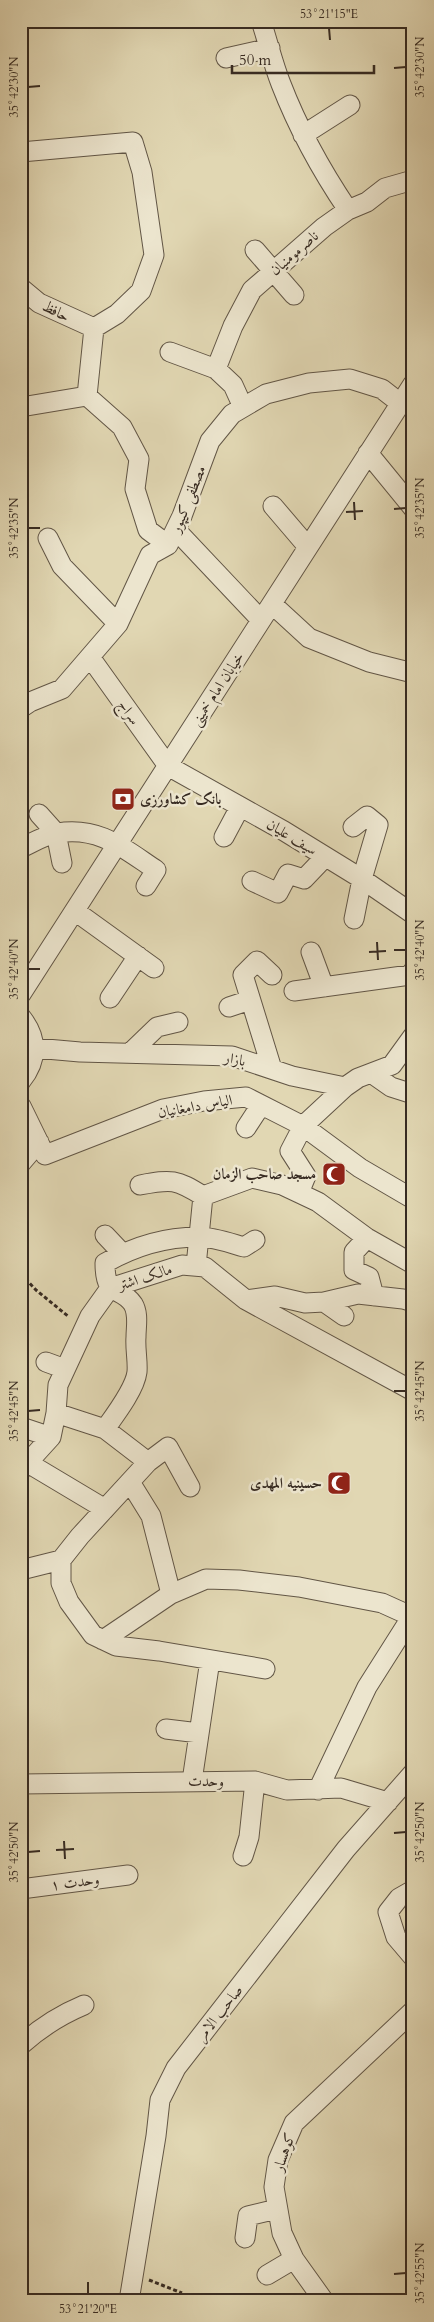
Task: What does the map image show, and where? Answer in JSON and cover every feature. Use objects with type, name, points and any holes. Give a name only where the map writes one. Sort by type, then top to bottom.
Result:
[{"type":"street","points":[[261,21],[280,83],[303,134],[326,179],[348,210]]},
{"type":"street","points":[[226,58],[270,48]]},
{"type":"street","points":[[303,134],[350,105]]},
{"type":"street","points":[[21,152],[133,142],[142,172],[154,255],[141,291],[118,314],[94,328],[87,396]]},
{"type":"street","name":"ناصرمومنیان","points":[[216,369],[233,326],[274,271],[324,227],[348,210],[367,202],[386,188],[413,180]]},
{"type":"street","points":[[254,250],[294,295]]},
{"type":"street","name":"حافظ","points":[[21,288],[40,303],[94,328]]},
{"type":"street","points":[[170,352],[216,369],[233,385],[243,407]]},
{"type":"street","name":"مصطفی کیپور","points":[[21,708],[30,702],[62,689],[118,624],[150,556],[172,537],[210,442],[232,414],[266,394],[309,383],[350,378],[382,389],[400,403]]},
{"type":"street","name":"خیابان امام خمینی","points":[[23,984],[75,911],[413,384]]},
{"type":"street","points":[[21,407],[87,396]]},
{"type":"street","points":[[87,396],[122,427],[139,460],[135,489],[148,530],[172,537],[261,620]]},
{"type":"street","points":[[368,452],[413,508]]},
{"type":"street","points":[[273,506],[308,547]]},
{"type":"street","points":[[48,538],[62,566],[118,624]]},
{"type":"street","points":[[272,604],[309,638],[369,662],[413,673]]},
{"type":"street","name":"سراج","points":[[90,657],[168,766]]},
{"type":"street","name":"سیف علیان","points":[[168,766],[325,857],[413,914]]},
{"type":"street","points":[[224,836],[240,807]]},
{"type":"street","points":[[38,814],[56,833],[62,864]]},
{"type":"street","points":[[353,827],[367,816],[378,825],[362,880],[354,919]]},
{"type":"street","points":[[21,848],[56,833],[95,833],[118,844],[156,870],[146,886]]},
{"type":"street","points":[[252,881],[278,893],[288,874],[304,879],[325,857]]},
{"type":"street","points":[[75,911],[154,968]]},
{"type":"street","points":[[311,952],[324,987]]},
{"type":"street","points":[[110,998],[138,956]]},
{"type":"street","points":[[272,975],[257,961],[242,975],[272,1069]]},
{"type":"street","points":[[294,991],[410,976],[413,971]]},
{"type":"street","points":[[229,1006],[250,1000]]},
{"type":"street","points":[[21,1017],[33,1037],[35,1048],[31,1066],[21,1081]]},
{"type":"street","points":[[130,1053],[157,1027],[178,1022]]},
{"type":"street","points":[[299,1193],[306,1176],[290,1151],[302,1126],[345,1086],[358,1078],[392,1065],[413,1036]]},
{"type":"street","name":"بازار","points":[[35,1048],[232,1056],[292,1076],[345,1086]]},
{"type":"street","points":[[371,1073],[391,1087],[413,1094]]},
{"type":"street","name":"الیاس دامغانیان","points":[[42,1149],[162,1109],[204,1101],[246,1097],[302,1126],[360,1168],[410,1193]]},
{"type":"street","points":[[246,1128],[261,1105]]},
{"type":"street","points":[[21,1106],[42,1149],[21,1163]]},
{"type":"street","points":[[203,1196],[252,1178],[282,1185],[318,1202],[367,1238],[413,1264]]},
{"type":"street","points":[[140,1185],[179,1181],[203,1196]]},
{"type":"street","points":[[203,1196],[196,1266],[205,1267],[246,1300],[413,1391]]},
{"type":"street","points":[[105,1235],[122,1253]]},
{"type":"street","points":[[105,1428],[121,1409],[137,1374],[136,1340],[138,1314],[132,1302],[110,1288],[105,1275],[105,1263],[122,1253],[145,1245],[198,1237],[244,1247],[255,1240]]},
{"type":"street","points":[[367,1238],[354,1252],[354,1270],[369,1277],[374,1296]]},
{"type":"street","name":"مالک اشتر","points":[[24,1467],[51,1437],[56,1413],[58,1385],[90,1316],[110,1288],[182,1265],[196,1266]]},
{"type":"street","points":[[246,1300],[275,1296],[305,1303],[324,1302],[358,1294],[403,1299],[413,1302]]},
{"type":"street","points":[[324,1302],[344,1316]]},
{"type":"street","points":[[46,1362],[65,1369]]},
{"type":"street","points":[[56,1413],[105,1428],[148,1462]]},
{"type":"street","points":[[21,1427],[51,1437]]},
{"type":"street","points":[[21,1570],[61,1560],[148,1462],[168,1447],[190,1487]]},
{"type":"street","points":[[24,1467],[105,1509]]},
{"type":"street","points":[[130,1482],[151,1516],[171,1594]]},
{"type":"street","points":[[61,1560],[62,1583],[70,1602],[93,1635],[116,1646],[265,1669]]},
{"type":"street","points":[[103,1640],[171,1594],[206,1580],[239,1580],[299,1587],[382,1603],[412,1617],[367,1687],[318,1790]]},
{"type":"street","points":[[192,1781],[210,1660]]},
{"type":"street","points":[[166,1729],[199,1733]]},
{"type":"street","name":"صاحب الامر","points":[[129,2301],[156,2136],[160,2100],[176,2068],[346,1850],[413,1773]]},
{"type":"street","points":[[243,1856],[252,1822],[255,1781]]},
{"type":"street","name":"وحدت","points":[[21,1784],[255,1781],[286,1790],[341,1788],[388,1802]]},
{"type":"street","name":"وحدت ۱","points":[[21,1889],[128,1876]]},
{"type":"street","points":[[413,1890],[399,1898],[388,1912],[396,1937],[413,1957]]},
{"type":"street","points":[[21,2045],[38,2030],[62,2014],[84,2005]]},
{"type":"street","name":"کوهسار","points":[[324,2301],[294,2259],[282,2233],[274,2187],[278,2160],[294,2123],[413,2011]]},
{"type":"street","points":[[245,2238],[248,2216],[277,2209]]},
{"type":"street","points":[[267,2275],[294,2259]]},
{"type":"path","points":[[21,1274],[36,1290],[84,1329]]},
{"type":"path","points":[[133,2273],[182,2293]]},
{"type":"place","name":"بانک کشاورزی","points":[[123,799]]},
{"type":"place","name":"مسجد صاحب الزمان","points":[[334,1174]]},
{"type":"place","name":"حسینیه المهدی","points":[[339,1483]]}]
